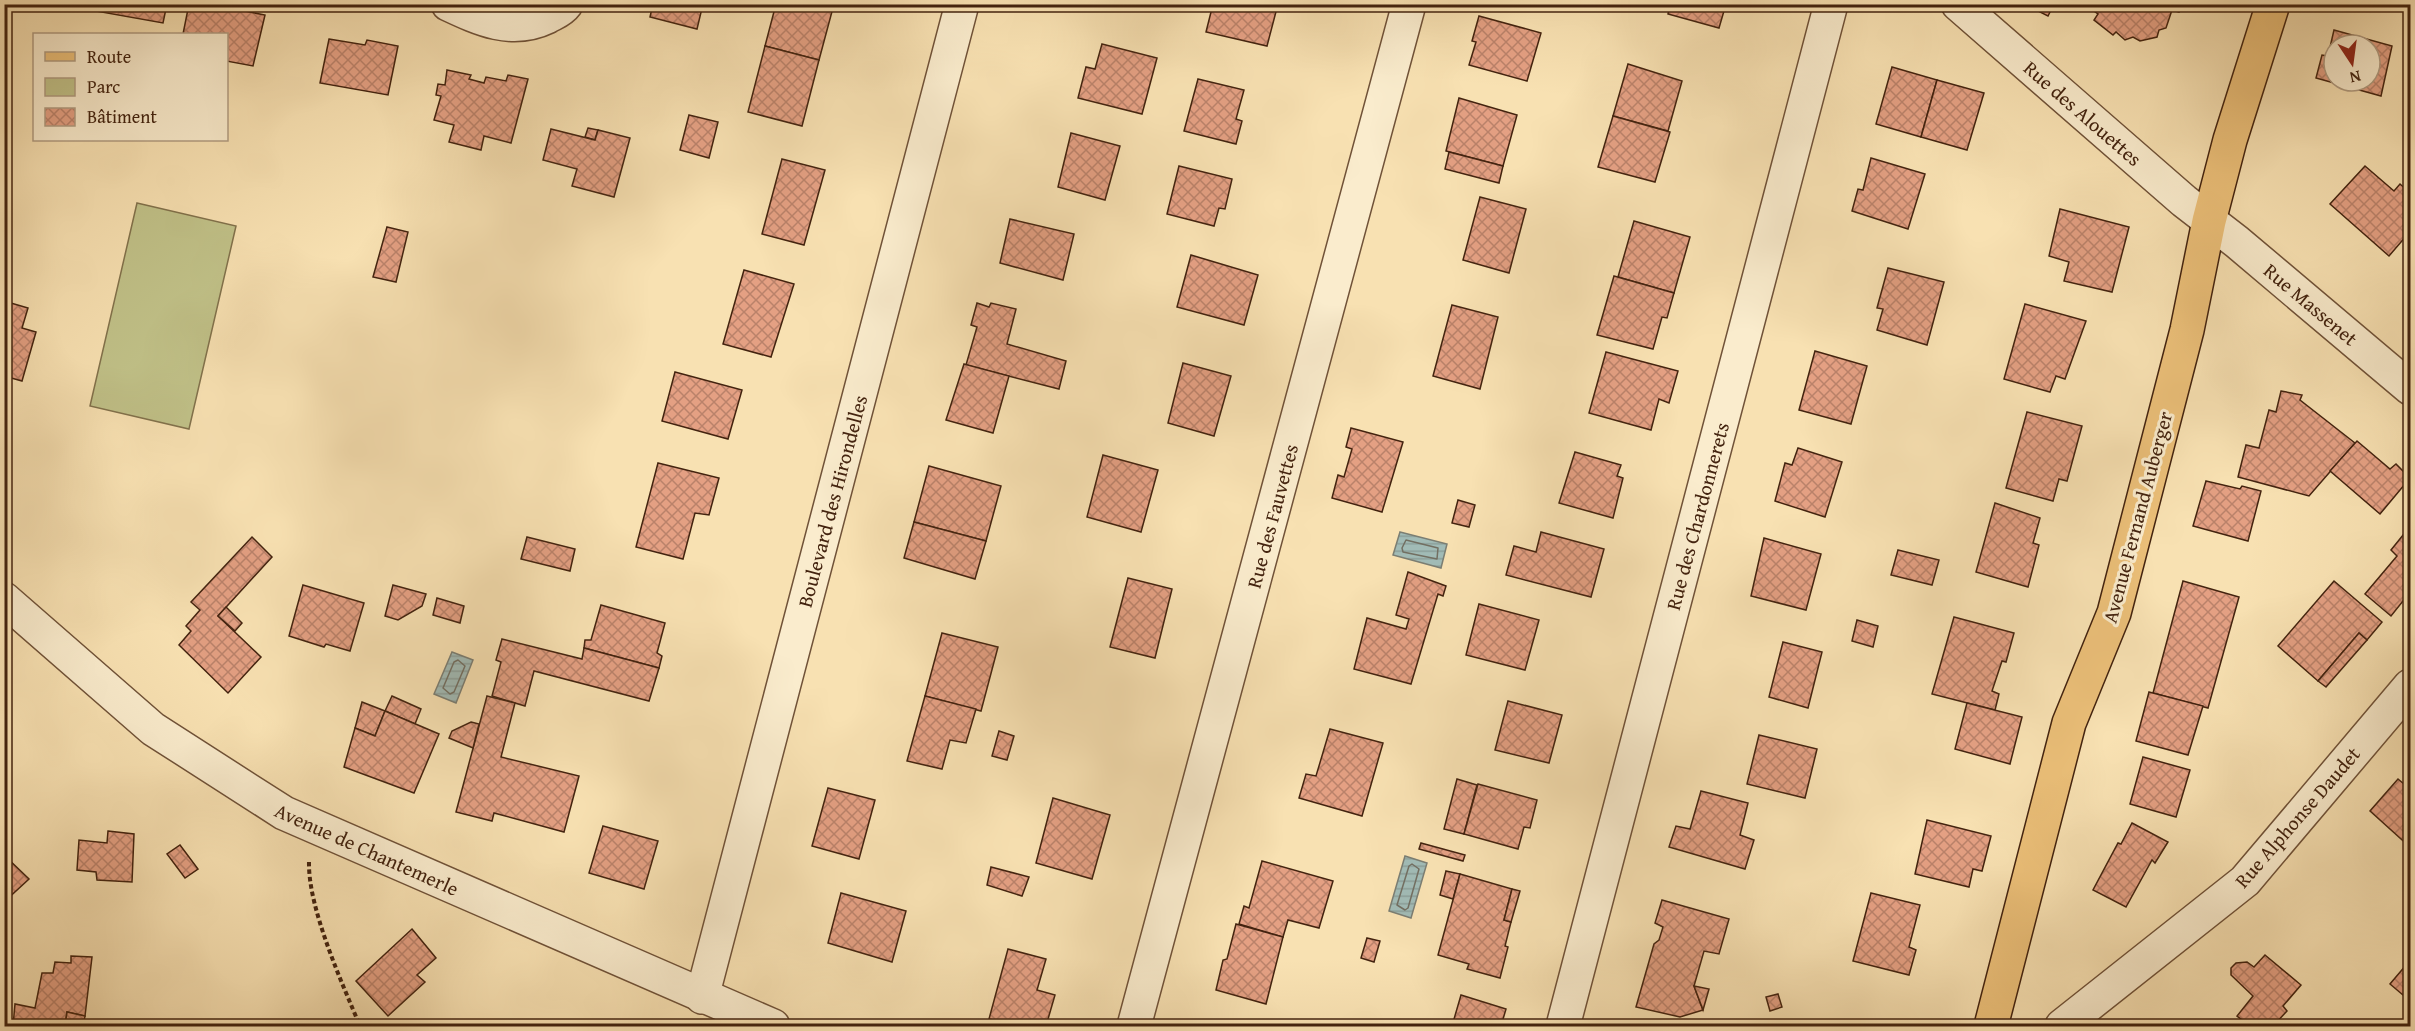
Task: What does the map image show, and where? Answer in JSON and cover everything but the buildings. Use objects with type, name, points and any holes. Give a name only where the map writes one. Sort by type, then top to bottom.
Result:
[{"type":"main road","name":"Avenue Fernand Auberger","points":[[1991,1026],[2069,723],[2114,613],[2187,330],[2209,221],[2230,141],[2273,4]]},
{"type":"street","points":[[448,4],[485,21],[513,26],[540,20],[566,4]]},
{"type":"street","name":"Boulevard des Hirondelles","points":[[702,997],[962,4]]},
{"type":"street","name":"Rue des Fauvettes","points":[[1134,1026],[1409,4]]},
{"type":"street","name":"Rue des Chardonnerets","points":[[1563,1026],[1831,4]]},
{"type":"street","name":"Rue des Alouettes","points":[[1958,4],[2209,221]]},
{"type":"street","name":"Rue Massenet","points":[[2209,221],[2410,388]]},
{"type":"street","name":"Avenue de Chantemerle","points":[[4,599],[153,729],[284,813],[773,1026]]},
{"type":"street","name":"Rue Alphonse Daudet","points":[[2062,1026],[2245,881],[2410,686]]},
{"type":"path","points":[[310,825],[308,879],[332,959],[360,1026]]},
{"type":"green space","points":[[137,203],[236,226],[189,429],[90,406]]},
{"type":"water","points":[[1400,532],[1447,544],[1441,568],[1393,555]]},
{"type":"water","points":[[452,652],[473,660],[456,703],[434,694]]},
{"type":"water","points":[[1405,856],[1427,863],[1411,918],[1389,911]]}]
